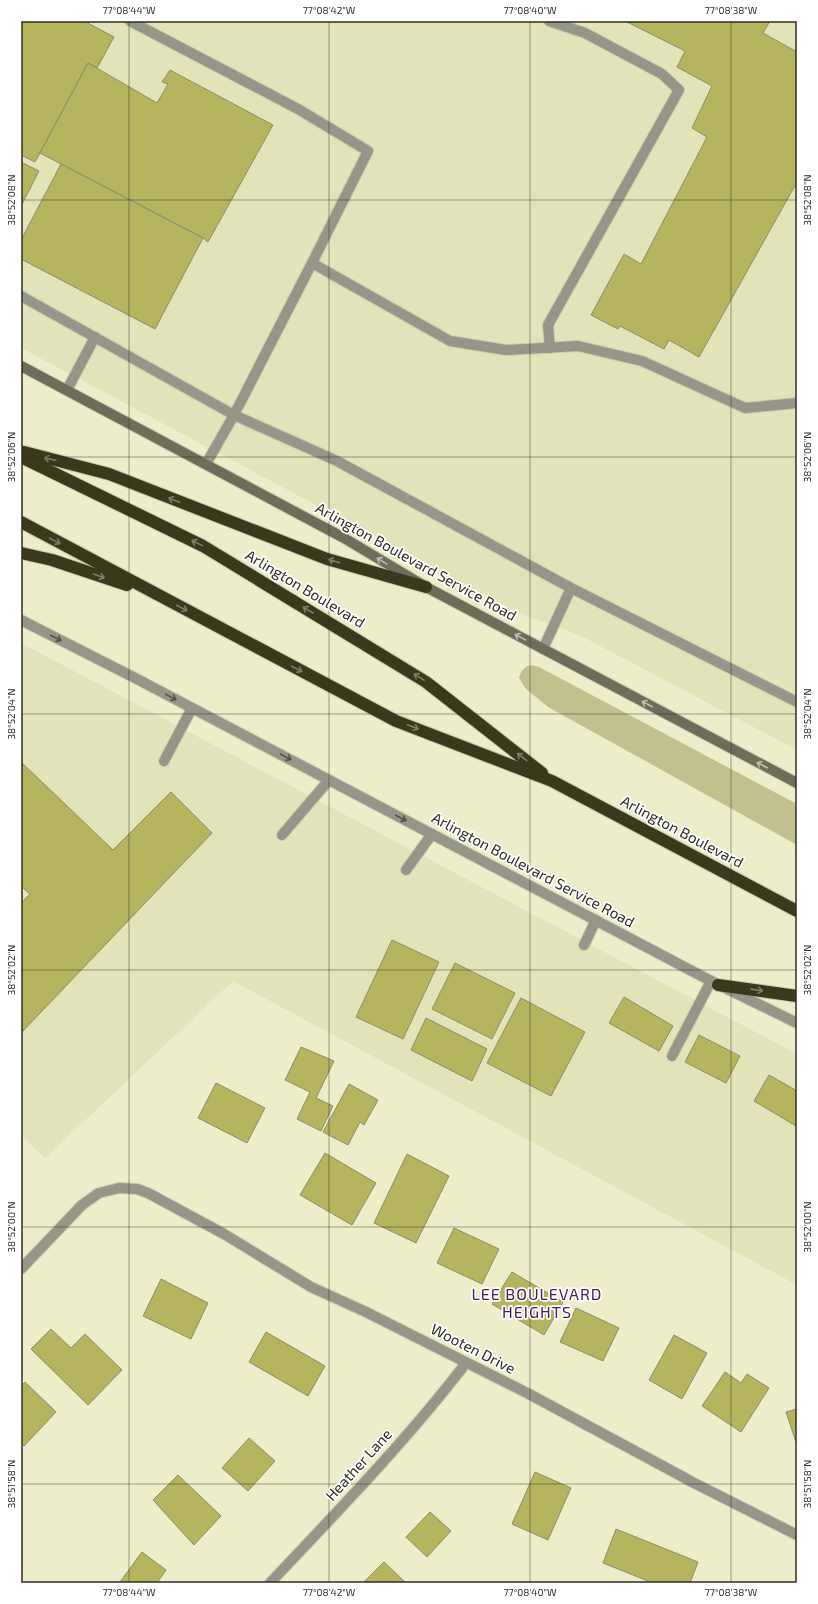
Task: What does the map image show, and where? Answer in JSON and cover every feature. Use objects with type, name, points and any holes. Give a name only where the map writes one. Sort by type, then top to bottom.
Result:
[{"type":"highway","points":[[21,452],[109,474],[327,559],[426,587]]},
{"type":"highway","name":"Arlington Boulevard","points":[[21,457],[210,550],[426,682],[552,781]]},
{"type":"highway","name":"Arlington Boulevard","points":[[21,522],[396,721],[552,781],[797,911]]},
{"type":"highway","points":[[21,553],[52,560],[159,596]]},
{"type":"highway","points":[[715,983],[797,996]]},
{"type":"street","points":[[130,21],[298,109],[368,151],[234,415],[206,464]]},
{"type":"street","points":[[549,21],[585,33],[655,70],[662,74],[678,90],[548,325],[550,348]]},
{"type":"street","points":[[312,263],[450,341],[506,350],[578,346],[642,361],[745,408],[797,403]]},
{"type":"street","points":[[21,296],[234,415],[336,461],[571,588],[797,702]]},
{"type":"street","points":[[67,390],[94,337]]},
{"type":"street","name":"Arlington Boulevard Service Road","points":[[21,366],[344,538],[426,587],[797,783]]},
{"type":"street","points":[[543,649],[571,588]]},
{"type":"street","name":"Arlington Boulevard Service Road","points":[[21,620],[192,708],[715,983],[797,1023]]},
{"type":"street","points":[[164,761],[192,708]]},
{"type":"street","points":[[282,835],[329,780]]},
{"type":"street","points":[[406,870],[432,834]]},
{"type":"street","points":[[584,945],[596,920]]},
{"type":"street","points":[[672,1056],[715,983]]},
{"type":"street","name":"Wooten Drive","points":[[21,1269],[82,1206],[98,1193],[119,1188],[137,1189],[148,1192],[224,1234],[311,1287],[366,1312],[529,1394],[696,1484],[797,1535]]},
{"type":"street","name":"Heather Lane","points":[[270,1583],[381,1465],[439,1397],[466,1362]]},
{"type":"shaded area","points":[[21,21],[797,21],[797,750],[581,636],[519,613],[21,348]]},
{"type":"shaded area","points":[[21,643],[797,1054],[797,1285],[233,981],[45,1158],[21,1136]]},
{"type":"shaded area","points":[[531,665],[539,667],[797,804],[797,845],[548,707],[526,689],[519,678],[523,670]]},
{"type":"building","points":[[21,21],[84,21],[114,37],[97,68],[88,63],[35,162],[21,155]]},
{"type":"building","points":[[625,21],[770,21],[763,33],[797,52],[797,182],[699,357],[669,340],[664,349],[620,326],[618,329],[591,315],[624,254],[641,264],[707,137],[692,128],[712,86],[677,67],[685,51]]},
{"type":"building","points":[[88,63],[157,103],[168,84],[162,82],[170,70],[273,125],[208,242],[40,153]]},
{"type":"building","points":[[21,162],[39,171],[21,206]]},
{"type":"building","points":[[61,164],[203,238],[155,329],[21,259],[21,240]]},
{"type":"building","points":[[21,762],[113,850],[171,792],[212,833],[21,1033],[21,903],[30,894],[21,886]]},
{"type":"building","points":[[392,940],[439,962],[403,1039],[356,1017]]},
{"type":"building","points":[[455,963],[515,993],[492,1039],[432,1009]]},
{"type":"building","points":[[624,997],[673,1026],[659,1051],[609,1023]]},
{"type":"building","points":[[521,998],[585,1032],[551,1096],[487,1063]]},
{"type":"building","points":[[426,1018],[487,1049],[472,1081],[411,1050]]},
{"type":"building","points":[[699,1035],[740,1056],[726,1083],[685,1062]]},
{"type":"building","points":[[301,1047],[334,1061],[316,1098],[333,1106],[321,1131],[297,1119],[310,1092],[285,1080]]},
{"type":"building","points":[[769,1075],[797,1091],[796,1126],[754,1101]]},
{"type":"building","points":[[216,1083],[265,1108],[247,1143],[198,1118]]},
{"type":"building","points":[[349,1084],[378,1100],[364,1125],[360,1122],[348,1145],[323,1132]]},
{"type":"building","points":[[325,1153],[376,1183],[352,1225],[300,1195]]},
{"type":"building","points":[[407,1154],[449,1176],[416,1243],[374,1223]]},
{"type":"building","points":[[454,1228],[499,1249],[482,1284],[437,1263]]},
{"type":"building","points":[[512,1272],[563,1302],[544,1335],[492,1304]]},
{"type":"building","points":[[161,1279],[208,1303],[191,1339],[143,1316]]},
{"type":"building","points":[[576,1308],[619,1328],[603,1361],[560,1342]]},
{"type":"building","points":[[51,1329],[71,1348],[85,1334],[122,1370],[88,1405],[31,1349]]},
{"type":"building","points":[[266,1332],[325,1366],[308,1396],[249,1362]]},
{"type":"building","points":[[674,1335],[707,1353],[682,1399],[649,1380]]},
{"type":"building","points":[[725,1372],[741,1383],[747,1374],[769,1388],[741,1432],[702,1406]]},
{"type":"building","points":[[25,1382],[56,1412],[24,1446],[21,1443],[21,1386]]},
{"type":"building","points":[[797,1409],[797,1445],[786,1412]]},
{"type":"building","points":[[249,1438],[275,1461],[248,1491],[222,1468]]},
{"type":"building","points":[[535,1472],[571,1488],[548,1540],[512,1524]]},
{"type":"building","points":[[178,1475],[221,1516],[194,1545],[153,1500]]},
{"type":"building","points":[[430,1512],[451,1531],[427,1557],[406,1537]]},
{"type":"building","points":[[616,1529],[698,1562],[690,1583],[653,1583],[603,1563]]},
{"type":"building","points":[[142,1552],[166,1570],[157,1583],[121,1583],[120,1582]]},
{"type":"building","points":[[384,1562],[406,1583],[363,1583]]},
{"type":"district","name":"LEE BOULEVARD HEIGHTS","points":[[537,1303]]}]
